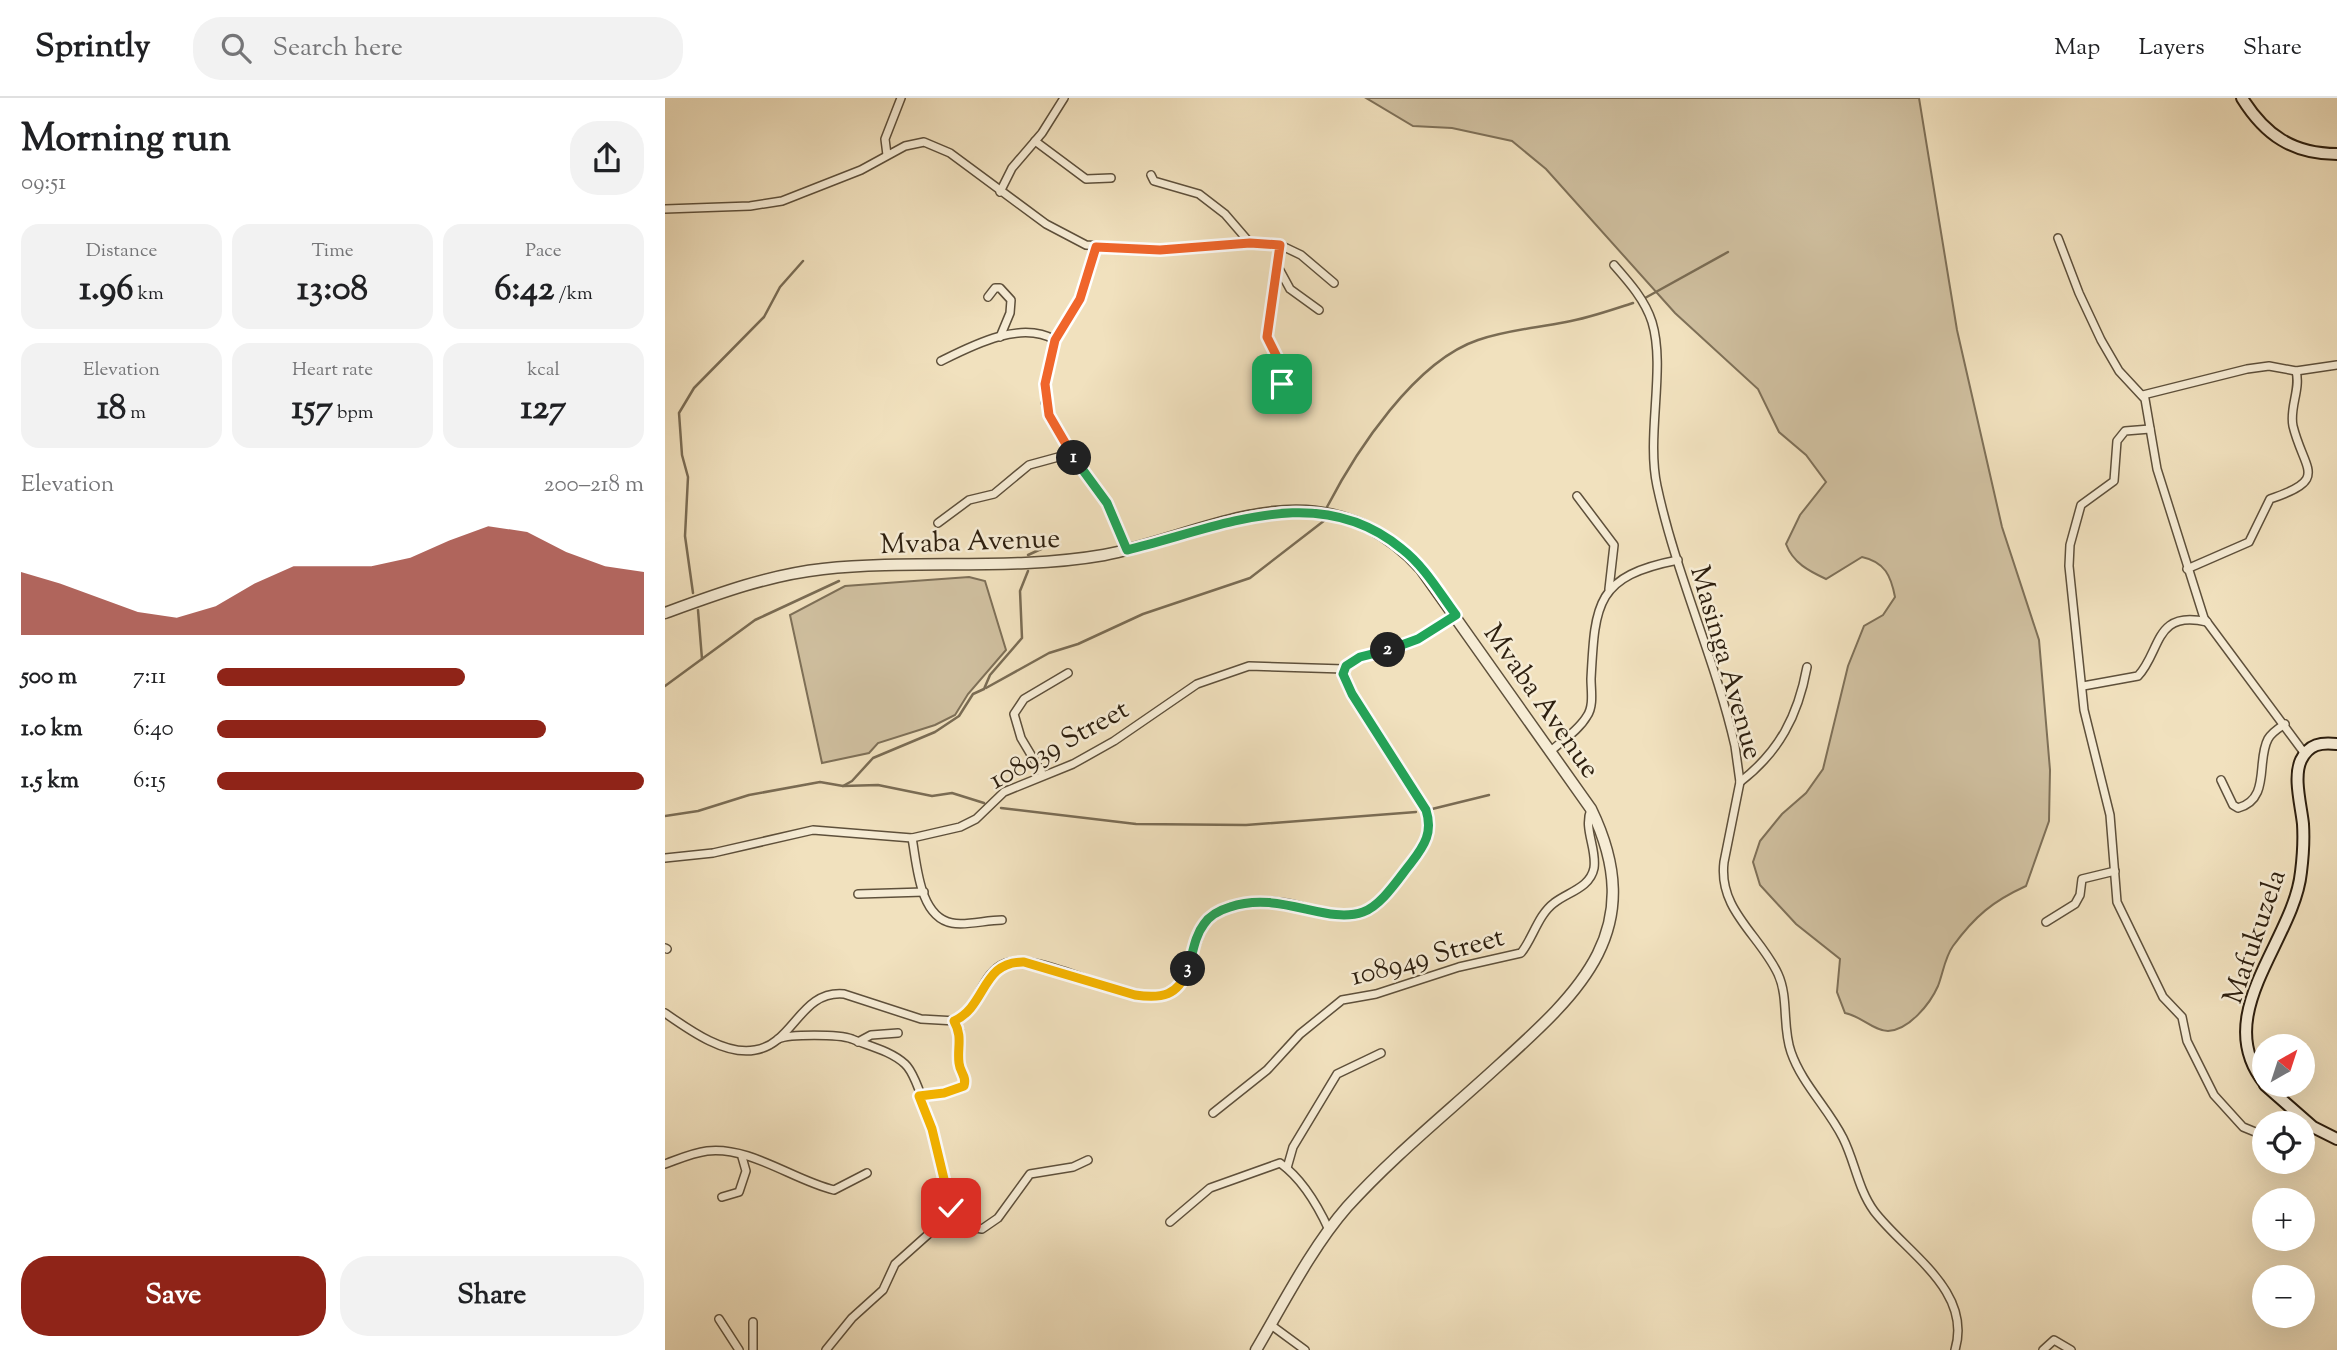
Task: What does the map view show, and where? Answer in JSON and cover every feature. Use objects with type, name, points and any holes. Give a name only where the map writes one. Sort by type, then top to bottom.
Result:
[{"type":"main road","points":[[2242,98],[2260,124],[2279,140],[2302,151],[2337,154]]},
{"type":"main road","points":[[2305,754],[2322,742],[2337,744]]},
{"type":"main road","name":"Mafukuzela","points":[[2252,1057],[2248,1011],[2255,988],[2288,916],[2301,877],[2303,825],[2299,775],[2305,754]]},
{"type":"main road","name":"Mafukuzela","points":[[2277,1097],[2290,1111]]},
{"type":"main road","name":"Mafukuzela","points":[[2315,1132],[2337,1139]]},
{"type":"street","points":[[887,155],[885,138],[901,98]]},
{"type":"street","points":[[1000,192],[1012,168],[1035,141],[1064,98]]},
{"type":"street","points":[[1035,141],[1086,179],[1111,178]]},
{"type":"street","points":[[665,209],[750,206],[782,201],[861,170],[916,143],[933,144],[950,153],[1000,192],[1057,230],[1096,247],[1160,250],[1250,243],[1280,245],[1301,255],[1335,283]]},
{"type":"street","points":[[1151,175],[1154,181],[1190,189],[1208,199],[1250,243]]},
{"type":"street","points":[[2058,238],[2078,293],[2101,340],[2119,370],[2143,396],[2157,469],[2187,569],[2207,622],[2305,754]]},
{"type":"street","points":[[1277,388],[1282,384],[1284,371],[1267,337],[1280,245]]},
{"type":"street","points":[[1096,247],[1080,299],[1055,340],[1045,384],[1045,401],[1055,428],[1107,503],[1127,550]]},
{"type":"street","points":[[1277,263],[1290,289],[1319,310]]},
{"type":"street","name":"Masinga Avenue","points":[[1614,265],[1633,287],[1652,324],[1655,345],[1653,432],[1656,484],[1725,707],[1740,782],[1724,862],[1726,892],[1739,920],[1779,975],[1790,1050],[1801,1075],[1844,1139],[1864,1195],[1950,1298],[1959,1328],[1955,1350]]},
{"type":"street","points":[[988,297],[995,288],[1000,288],[1010,300],[1010,313],[1000,337]]},
{"type":"street","points":[[941,361],[1000,337],[1040,333],[1055,340]]},
{"type":"street","points":[[2143,396],[2247,369],[2269,366],[2296,371],[2337,365]]},
{"type":"street","points":[[2187,569],[2242,547],[2254,534],[2270,499],[2302,486],[2308,478],[2309,470],[2293,425],[2296,371]]},
{"type":"street","points":[[2150,429],[2125,431],[2120,436],[2114,481],[2081,505],[2070,545],[2069,566],[2084,709],[2110,815],[2115,891],[2123,916],[2163,997],[2182,1017],[2187,1041],[2214,1095],[2243,1127],[2252,1131]]},
{"type":"street","points":[[938,523],[969,500],[994,494],[1029,465],[1062,456],[1073,457]]},
{"type":"street","points":[[1552,750],[1581,724],[1590,710],[1597,615],[1609,590],[1614,545],[1577,496]]},
{"type":"street","name":"Mvaba Avenue","points":[[665,613],[742,585],[820,569],[1061,560],[1127,550],[1261,514],[1292,510],[1333,515],[1359,523],[1402,549],[1456,615],[1591,809],[1608,855],[1612,892],[1608,930],[1587,976],[1556,1013],[1366,1188],[1329,1230],[1256,1350]]},
{"type":"street","points":[[1609,590],[1629,574],[1678,560]]},
{"type":"street","points":[[775,1041],[811,1002],[832,994],[844,994],[921,1019],[954,1021],[971,1009],[993,971],[1011,962],[1038,965],[1135,995],[1165,996],[1179,988],[1189,966],[1198,933],[1210,916],[1220,911],[1253,901],[1286,903],[1347,914],[1364,912],[1374,905],[1427,841],[1430,825],[1426,810],[1352,694],[1344,669],[1360,657],[1410,643],[1456,615]]},
{"type":"street","points":[[2083,686],[2138,676],[2159,635],[2169,626],[2191,620],[2207,622]]},
{"type":"street","name":"108939 Street","points":[[665,858],[713,853],[813,830],[912,838],[969,823],[1004,792],[1114,741],[1191,687],[1238,669],[1261,665],[1344,669]]},
{"type":"street","points":[[1740,782],[1775,751],[1785,736],[1807,667]]},
{"type":"street","points":[[1043,775],[1021,738],[1014,714],[1024,699],[1068,673]]},
{"type":"street","points":[[2221,780],[2232,805],[2238,808],[2248,803],[2259,787],[2267,740],[2285,724]]},
{"type":"street","name":"108949 Street","points":[[1213,1113],[1266,1070],[1300,1034],[1342,1000],[1376,994],[1459,967],[1519,954],[1551,906],[1581,887],[1592,874],[1594,860],[1588,821],[1591,809]]},
{"type":"street","points":[[912,838],[924,892],[932,912],[948,923],[1002,920]]},
{"type":"street","points":[[2046,922],[2075,904],[2083,879],[2115,871]]},
{"type":"street","points":[[858,894],[924,892]]},
{"type":"street","points":[[665,1013],[714,1041],[740,1050],[756,1051],[783,1037],[832,1034],[859,1042],[906,1065],[914,1076],[932,1129],[951,1208],[962,1226],[982,1229],[998,1218],[1030,1174],[1073,1167],[1088,1160]]},
{"type":"street","points":[[919,1096],[944,1093],[964,1086],[965,1076],[959,1062],[960,1032],[954,1021]]},
{"type":"street","points":[[859,1042],[871,1035],[898,1033]]},
{"type":"street","points":[[1287,1168],[1293,1147],[1337,1074],[1381,1053]]},
{"type":"street","points":[[665,1164],[708,1151],[742,1157],[834,1190],[867,1173]]},
{"type":"street","points":[[722,1197],[739,1192],[746,1171],[742,1157]]},
{"type":"street","points":[[1170,1222],[1210,1188],[1280,1163],[1319,1207],[1329,1230]]},
{"type":"street","points":[[828,1350],[852,1318],[883,1290],[895,1264],[941,1222],[951,1208]]},
{"type":"street","points":[[719,1319],[739,1350]]},
{"type":"street","points":[[753,1322],[753,1350]]},
{"type":"street","points":[[1271,1325],[1305,1350]]},
{"type":"street","points":[[2043,1350],[2054,1340],[2071,1350]]},
{"type":"shaded area","points":[[1366,98],[1919,98],[1957,330],[2002,527],[2039,640],[2050,770],[2049,821],[2026,886],[1985,910],[1961,935],[1950,950],[1938,986],[1930,1000],[1918,1015],[1904,1026],[1896,1030],[1883,1030],[1845,1013],[1837,992],[1840,959],[1796,924],[1760,885],[1753,862],[1760,841],[1782,814],[1806,793],[1823,769],[1848,666],[1864,626],[1883,615],[1895,597],[1889,576],[1876,562],[1862,557],[1826,579],[1797,561],[1786,544],[1800,515],[1826,482],[1806,455],[1779,432],[1758,389],[1675,313],[1546,169],[1512,141],[1452,128],[1413,126]]},
{"type":"shaded area","points":[[969,577],[985,581],[1006,650],[968,694],[955,715],[935,725],[878,743],[869,753],[822,763],[790,615],[845,586]]},
{"type":"waterway","points":[[1645,298],[1728,252]]},
{"type":"waterway","points":[[693,593],[685,536],[688,477],[682,455],[679,413],[694,388],[764,317],[780,287],[803,261]]},
{"type":"waterway","points":[[1327,507],[1354,460],[1390,410],[1432,367],[1455,351],[1478,340],[1511,331],[1575,320],[1633,303]]},
{"type":"waterway","points":[[986,688],[1049,653],[1078,644],[1143,614],[1250,578],[1325,520]]},
{"type":"waterway","points":[[1028,555],[1052,544],[1056,536]]},
{"type":"waterway","points":[[665,816],[698,811],[749,795],[820,782],[843,786],[852,781],[873,758],[935,732],[959,716],[973,694],[984,689],[990,675],[1022,638],[1020,591],[1028,571]]},
{"type":"waterway","points":[[665,686],[755,620],[839,581]]},
{"type":"waterway","points":[[698,610],[702,659]]},
{"type":"waterway","points":[[843,786],[878,785],[932,796],[952,793],[984,803]]},
{"type":"waterway","points":[[1432,809],[1489,795]]},
{"type":"waterway","points":[[1001,808],[1136,824],[1246,825],[1416,812]]},
{"type":"route","points":[[951,1208],[932,1129],[919,1096],[944,1093],[964,1086],[965,1076],[959,1062],[960,1032],[954,1021],[971,1009],[993,971],[1011,962],[1024,962],[1135,995],[1146,997],[1172,994],[1185,979],[1198,933],[1210,916],[1229,907],[1253,901],[1286,903],[1336,913],[1364,912],[1393,886],[1427,841],[1430,825],[1426,810],[1352,694],[1343,674],[1350,662],[1410,643],[1456,615],[1410,556],[1359,523],[1342,517],[1292,510],[1261,514],[1127,550],[1107,503],[1055,428],[1045,401],[1045,384],[1055,351],[1055,340],[1070,321],[1080,299],[1093,266],[1096,247],[1160,250],[1250,243],[1280,245],[1267,337],[1284,371],[1282,384]]}]
